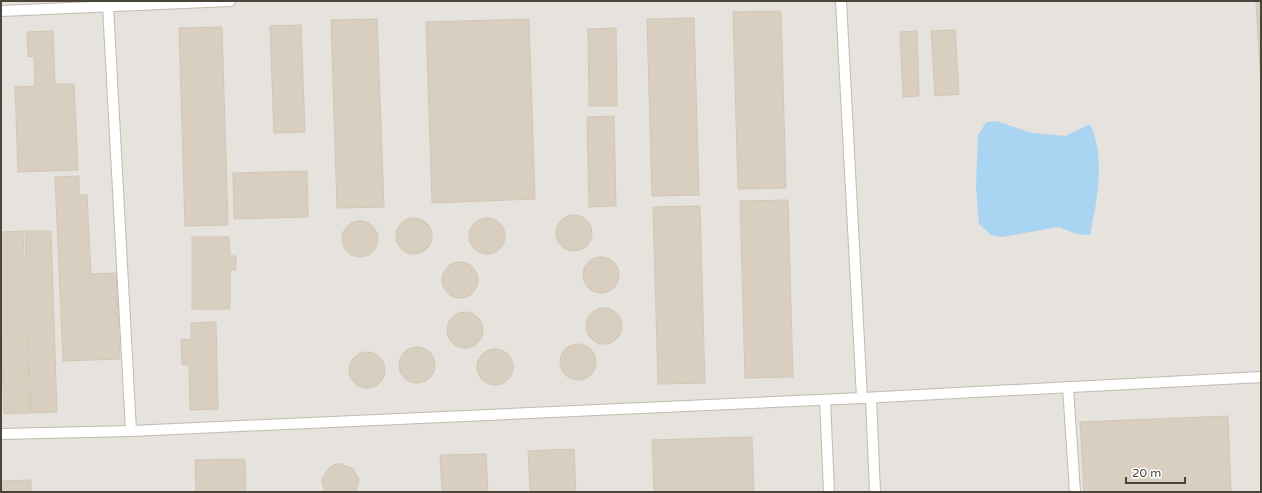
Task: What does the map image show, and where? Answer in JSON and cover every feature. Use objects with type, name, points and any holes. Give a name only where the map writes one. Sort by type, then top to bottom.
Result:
[{"type":"lane","points":[[7,8],[230,1]]},
{"type":"lane","points":[[841,1],[866,398],[875,492]]},
{"type":"lane","points":[[108,6],[131,431]]},
{"type":"lane","points":[[1,434],[131,431],[825,400],[1261,377]]},
{"type":"lane","points":[[1068,387],[1075,492]]},
{"type":"lane","points":[[825,400],[829,492]]},
{"type":"shaded area","points":[[1,1],[1261,1],[1261,492],[1,492]]},
{"type":"water","points":[[996,121],[1032,133],[1065,136],[1090,124],[1098,150],[1099,179],[1090,235],[1076,234],[1059,227],[1002,237],[991,235],[979,224],[976,188],[978,136],[986,122]]},
{"type":"building","points":[[1256,1],[1261,1],[1261,84]]},
{"type":"building","points":[[781,11],[786,188],[738,189],[733,12]]},
{"type":"building","points":[[694,18],[699,195],[652,196],[647,19]]},
{"type":"building","points":[[377,19],[384,207],[337,208],[331,20]]},
{"type":"building","points":[[529,19],[535,199],[432,203],[426,22]]},
{"type":"building","points":[[301,25],[305,132],[274,133],[270,26]]},
{"type":"building","points":[[222,27],[228,225],[185,226],[179,28]]},
{"type":"building","points":[[616,28],[617,106],[589,106],[588,29]]},
{"type":"building","points":[[955,30],[959,94],[935,96],[931,31]]},
{"type":"building","points":[[53,31],[55,84],[74,84],[78,170],[18,172],[15,87],[35,86],[34,56],[28,57],[27,32]]},
{"type":"building","points":[[917,31],[919,96],[903,97],[900,32]]},
{"type":"building","points":[[614,116],[616,206],[589,207],[587,117]]},
{"type":"building","points":[[307,171],[308,217],[234,219],[233,173]]},
{"type":"building","points":[[79,176],[79,195],[87,195],[91,274],[116,273],[120,359],[63,361],[55,177]]},
{"type":"building","points":[[788,200],[793,377],[745,378],[740,201]]},
{"type":"building","points":[[700,206],[705,383],[658,384],[653,207]]},
{"type":"building","points":[[578,215],[587,220],[591,226],[591,240],[587,246],[578,251],[570,251],[561,246],[557,240],[556,229],[561,220],[567,216]]},
{"type":"building","points":[[418,218],[427,223],[431,229],[431,243],[427,249],[418,254],[410,254],[401,249],[397,243],[396,232],[401,223],[407,219]]},
{"type":"building","points":[[491,218],[500,223],[504,229],[504,243],[500,249],[491,254],[483,254],[474,249],[470,243],[469,232],[474,223],[480,219]]},
{"type":"building","points":[[364,221],[373,226],[377,232],[377,246],[373,252],[364,257],[356,257],[347,252],[343,246],[342,235],[347,226],[353,222]]},
{"type":"building","points":[[23,231],[30,413],[4,414],[1,324],[1,232]]},
{"type":"building","points":[[25,231],[51,231],[57,412],[31,413]]},
{"type":"building","points":[[192,237],[229,237],[230,256],[236,256],[236,270],[230,270],[230,309],[192,309]]},
{"type":"building","points":[[605,257],[614,262],[618,268],[618,282],[614,288],[605,293],[597,293],[588,288],[584,282],[583,271],[588,262],[594,258]]},
{"type":"building","points":[[464,262],[473,267],[477,273],[477,287],[473,293],[464,298],[456,298],[447,293],[443,287],[442,276],[447,267],[453,263]]},
{"type":"building","points":[[608,308],[617,313],[621,319],[621,333],[617,339],[608,344],[600,344],[591,339],[587,333],[586,322],[591,313],[597,309]]},
{"type":"building","points":[[469,312],[478,317],[482,323],[482,337],[478,343],[469,348],[461,348],[452,343],[448,337],[447,326],[452,317],[458,313]]},
{"type":"building","points":[[216,322],[218,409],[190,410],[189,365],[182,365],[181,340],[191,339],[191,323]]},
{"type":"building","points":[[582,344],[591,349],[595,355],[595,369],[591,375],[582,380],[574,380],[565,375],[561,369],[560,358],[565,349],[571,345]]},
{"type":"building","points":[[421,347],[430,352],[434,358],[434,372],[430,378],[421,383],[413,383],[404,378],[400,372],[399,361],[404,352],[410,348]]},
{"type":"building","points":[[499,349],[508,354],[512,360],[512,374],[508,380],[499,385],[491,385],[482,380],[478,374],[477,363],[482,354],[488,350]]},
{"type":"building","points":[[371,352],[380,357],[384,363],[384,377],[380,383],[371,388],[363,388],[354,383],[350,377],[349,366],[354,357],[360,353]]},
{"type":"building","points":[[1228,416],[1231,492],[1084,492],[1080,422]]},
{"type":"building","points":[[752,437],[754,492],[654,492],[652,440]]},
{"type":"building","points":[[574,449],[576,492],[530,492],[528,451]]},
{"type":"building","points":[[486,454],[488,492],[442,492],[440,455]]},
{"type":"building","points":[[245,459],[246,492],[196,492],[195,460]]},
{"type":"building","points":[[336,464],[342,464],[353,469],[359,479],[356,492],[325,492],[322,483],[323,477],[330,467]]},
{"type":"building","points":[[31,480],[31,492],[1,492],[1,481]]}]
